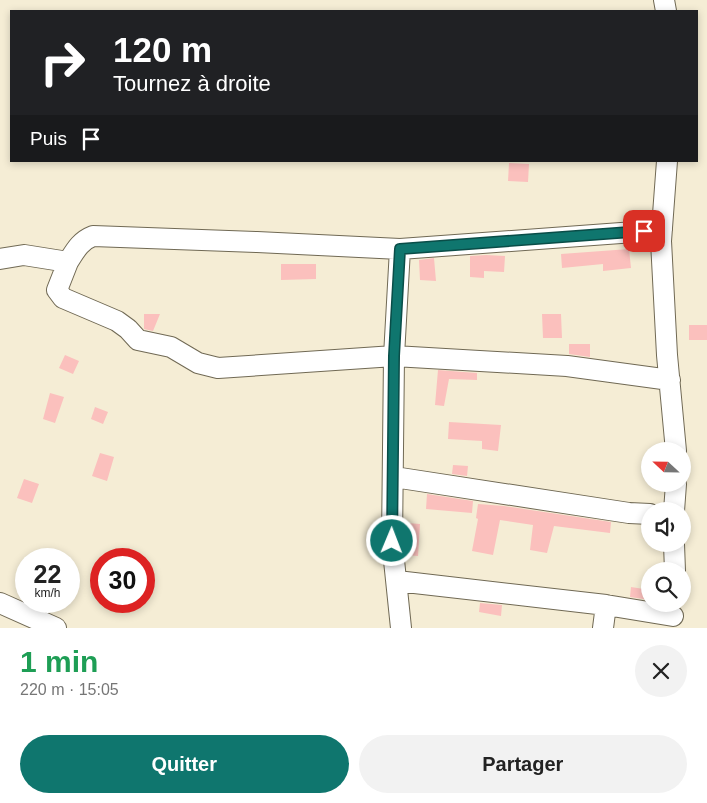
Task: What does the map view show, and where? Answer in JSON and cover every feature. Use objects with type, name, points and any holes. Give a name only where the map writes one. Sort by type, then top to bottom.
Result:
[{"type":"street","points":[[667,162],[661,241],[666,346],[675,442]]},
{"type":"street","points":[[662,230],[400,249],[93,236],[81,244],[68,262],[58,290],[63,298],[117,322],[128,329],[138,340],[171,347],[198,363],[218,368],[394,356],[567,366],[670,380]]},
{"type":"street","points":[[400,249],[394,356],[392,541],[401,628]]},
{"type":"street","points":[[0,259],[24,255],[68,262]]},
{"type":"street","points":[[394,477],[641,513]]},
{"type":"street","points":[[397,581],[606,605],[674,616]]},
{"type":"street","points":[[0,604],[56,628]]},
{"type":"street","points":[[603,628],[606,605]]},
{"type":"building","points":[[509,163],[529,164],[528,182],[508,181]]},
{"type":"building","points":[[629,249],[631,268],[603,271],[603,264],[562,268],[561,254]]},
{"type":"building","points":[[470,256],[505,256],[504,272],[484,271],[484,278],[470,277]]},
{"type":"building","points":[[434,258],[436,281],[420,280],[419,260]]},
{"type":"building","points":[[281,264],[316,264],[316,279],[281,280]]},
{"type":"building","points":[[144,314],[160,314],[153,331],[144,329]]},
{"type":"building","points":[[542,314],[561,314],[562,338],[543,338]]},
{"type":"building","points":[[689,325],[707,325],[707,340],[689,340]]},
{"type":"building","points":[[569,344],[590,344],[590,357],[569,354]]},
{"type":"building","points":[[65,355],[79,361],[73,374],[59,368]]},
{"type":"building","points":[[438,370],[477,373],[477,380],[449,379],[444,406],[435,405]]},
{"type":"building","points":[[50,393],[64,397],[55,423],[43,419]]},
{"type":"building","points":[[95,407],[108,412],[103,424],[91,419]]},
{"type":"building","points":[[449,422],[501,425],[498,451],[482,449],[482,441],[448,439]]},
{"type":"building","points":[[100,453],[114,457],[107,481],[92,476]]},
{"type":"building","points":[[453,465],[468,466],[467,476],[452,474]]},
{"type":"building","points":[[24,479],[39,484],[32,503],[17,498]]},
{"type":"building","points":[[427,494],[473,501],[472,513],[426,509]]},
{"type":"building","points":[[478,504],[504,506],[611,522],[610,533],[554,526],[547,553],[530,550],[533,525],[500,520],[493,555],[472,551],[478,519],[476,518]]},
{"type":"building","points":[[407,523],[420,524],[418,556],[405,555]]},
{"type":"building","points":[[631,587],[641,589],[641,599],[630,597]]},
{"type":"building","points":[[480,603],[502,605],[501,616],[479,612]]},
{"type":"route","points":[[392,541],[394,356],[400,249],[644,231]]}]
